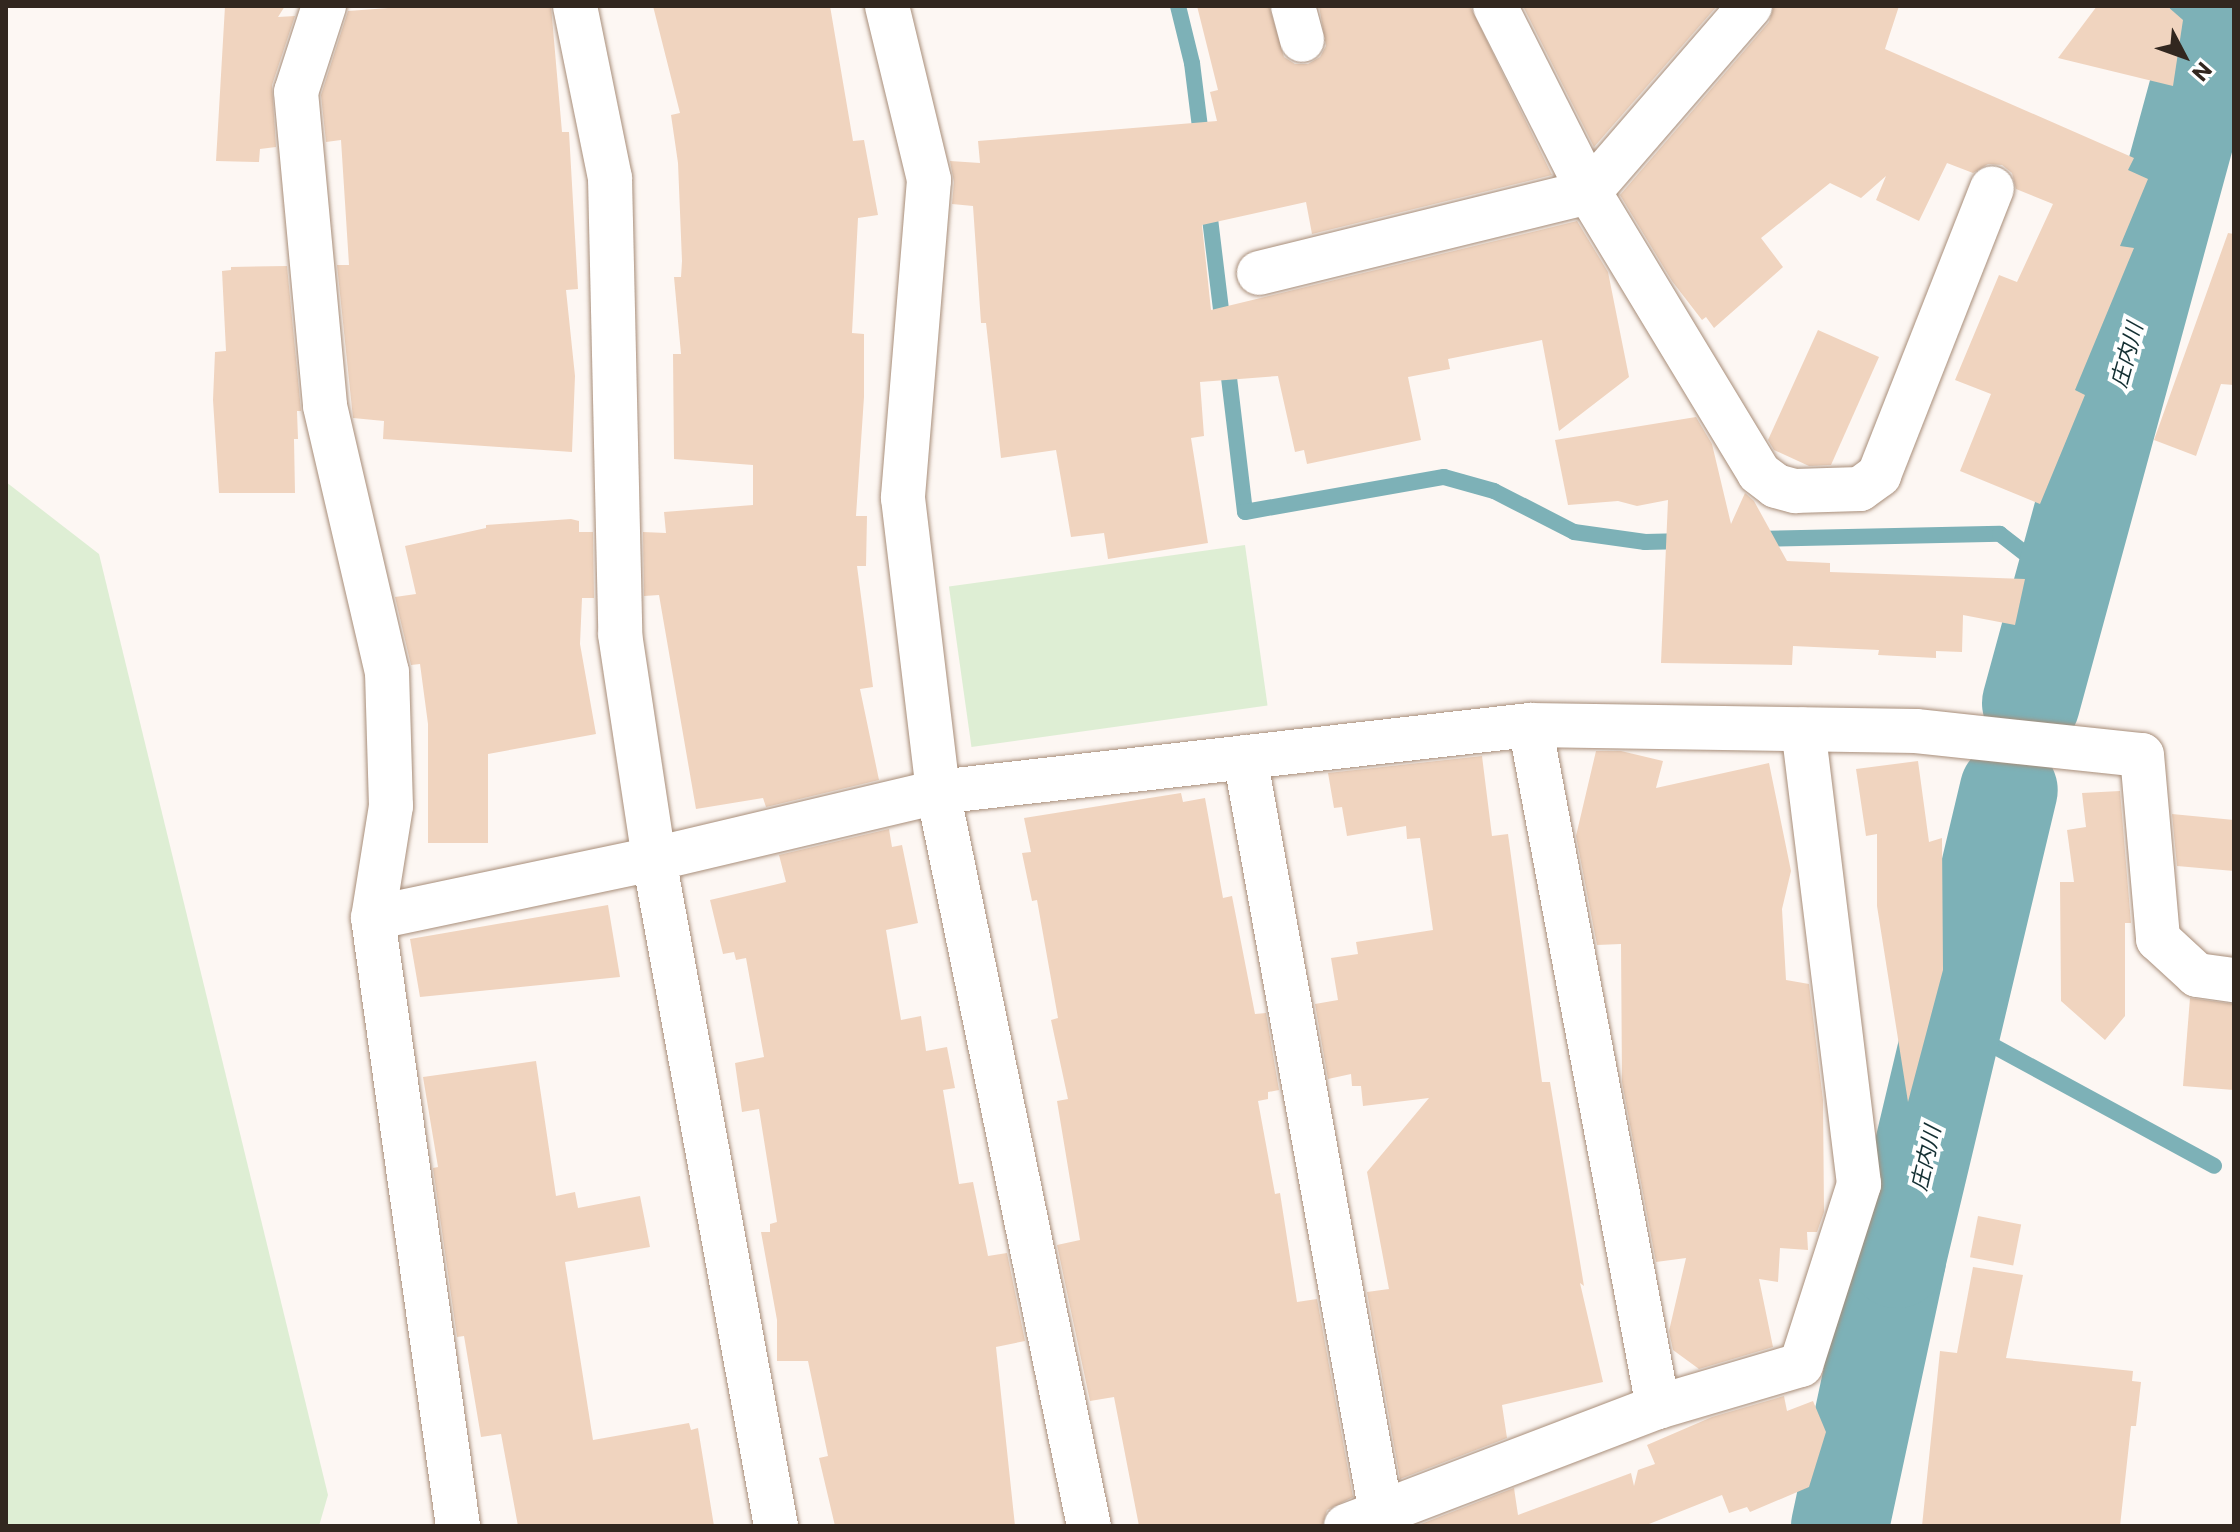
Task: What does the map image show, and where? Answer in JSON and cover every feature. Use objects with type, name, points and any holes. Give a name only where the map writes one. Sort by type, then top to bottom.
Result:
[{"type":"street","points":[[324,6],[296,92],[325,406],[387,672],[391,806],[373,918],[458,1526]]},
{"type":"street","points":[[575,6],[610,178],[620,634],[654,859],[776,1526]]},
{"type":"street","points":[[887,6],[929,180],[903,498],[938,792],[1089,1526]]},
{"type":"street","points":[[1495,6],[1589,192],[1759,473],[1776,486],[1795,491],[1860,489],[1879,475],[1992,188]]},
{"type":"street","points":[[1259,273],[1589,192],[1750,6]]},
{"type":"street","points":[[373,918],[654,859],[938,792],[1530,725],[1916,731],[2142,755],[2158,939],[2197,975],[2234,980]]},
{"type":"street","points":[[1530,725],[1658,1407]]},
{"type":"street","points":[[1245,757],[1363,1520],[1658,1407],[1801,1365],[1859,1184],[1803,729]]},
{"type":"green space","points":[[6,482],[99,554],[328,1495],[319,1526],[6,1526]]},
{"type":"green space","points":[[1245,545],[1268,705],[971,747],[949,587]]},
{"type":"building","points":[[225,6],[285,6],[278,17],[295,16],[272,85],[276,147],[260,149],[259,162],[216,161]]},
{"type":"building","points":[[415,6],[551,6],[562,132],[569,132],[578,289],[566,290],[575,376],[572,452],[383,439],[384,421],[353,418],[337,265],[349,265],[341,140],[326,142],[321,95],[348,11]]},
{"type":"building","points":[[653,6],[830,6],[853,141],[864,140],[878,215],[858,218],[852,333],[864,334],[864,397],[856,516],[867,516],[866,566],[857,566],[873,687],[860,689],[879,780],[766,807],[763,798],[696,809],[659,595],[644,596],[643,532],[666,533],[664,512],[753,505],[753,465],[674,459],[673,354],[681,354],[674,277],[681,277],[682,261],[678,163],[671,115],[680,113]]},
{"type":"building","points":[[1197,6],[1269,6],[1284,57],[1295,64],[1308,64],[1320,57],[1326,46],[1319,6],[1470,6],[1552,175],[1312,234],[1306,202],[1202,225],[1211,310],[1577,221],[1608,272],[1629,377],[1559,431],[1542,340],[1448,359],[1450,369],[1408,377],[1421,440],[1307,464],[1304,450],[1295,452],[1278,376],[1200,382],[1204,436],[1191,438],[1208,543],[1108,559],[1104,533],[1071,537],[1056,450],[1001,458],[986,323],[981,323],[973,206],[952,204],[954,182],[950,161],[980,163],[978,141],[1217,121],[1210,92],[1218,90]]},
{"type":"building","points":[[1523,6],[1717,6],[1594,147]]},
{"type":"building","points":[[1774,6],[1899,6],[1885,49],[2134,158],[2128,170],[2148,179],[2120,246],[2134,248],[2075,390],[2085,395],[2040,504],[1960,471],[1991,394],[1955,380],[1999,275],[2017,282],[2053,204],[2016,189],[2012,173],[2002,165],[1988,164],[1973,173],[1947,163],[1919,221],[1876,200],[1886,176],[1861,198],[1830,183],[1761,238],[1783,267],[1714,328],[1706,317],[1702,320],[1672,281],[1620,195],[1769,22]]},
{"type":"building","points":[[2097,6],[2167,6],[2183,20],[2173,86],[2058,58]]},
{"type":"building","points":[[2228,233],[2234,234],[2234,385],[2221,384],[2196,456],[2154,440]]},
{"type":"building","points":[[287,266],[301,411],[297,411],[298,439],[294,439],[295,493],[219,493],[213,400],[215,352],[226,351],[222,271],[231,270],[231,267]]},
{"type":"building","points":[[1818,330],[1879,357],[1831,465],[1809,466],[1774,450],[1768,440]]},
{"type":"building","points":[[1696,417],[1712,444],[1731,524],[1745,493],[1754,501],[1787,561],[1830,563],[1830,572],[2025,579],[2015,625],[1963,615],[1962,652],[1936,651],[1936,658],[1878,655],[1879,650],[1793,646],[1792,665],[1661,663],[1668,500],[1637,506],[1618,501],[1568,505],[1555,440]]},
{"type":"building","points":[[579,521],[579,532],[593,532],[594,598],[582,598],[580,644],[596,734],[488,754],[488,843],[428,843],[428,724],[420,664],[411,665],[395,597],[416,594],[405,546],[486,528],[486,525]]},
{"type":"building","points":[[1596,751],[1621,751],[1663,761],[1656,788],[1769,763],[1791,871],[1782,909],[1786,980],[1809,984],[1823,1100],[1824,1212],[1817,1232],[1807,1232],[1808,1250],[1780,1248],[1778,1282],[1759,1279],[1773,1347],[1699,1369],[1673,1350],[1669,1331],[1686,1258],[1656,1262],[1622,1082],[1621,944],[1597,945],[1576,836]]},
{"type":"building","points":[[1482,756],[1492,836],[1508,834],[1542,1082],[1550,1082],[1584,1286],[1580,1283],[1603,1382],[1502,1405],[1507,1438],[1400,1479],[1367,1292],[1389,1289],[1367,1172],[1429,1098],[1363,1106],[1361,1086],[1352,1086],[1351,1074],[1328,1079],[1315,1004],[1338,1000],[1331,958],[1358,954],[1356,942],[1433,930],[1420,838],[1407,839],[1406,826],[1347,836],[1342,807],[1334,808],[1328,773]]},
{"type":"building","points":[[1918,761],[1929,842],[1942,838],[1943,970],[1908,1102],[1877,906],[1877,834],[1866,836],[1856,769]]},
{"type":"building","points":[[2120,791],[2131,923],[2125,923],[2125,1016],[2105,1040],[2061,1001],[2060,882],[2074,882],[2067,830],[2086,827],[2082,793]]},
{"type":"building","points":[[1181,793],[1183,802],[1205,798],[1223,898],[1232,896],[1255,1014],[1266,1013],[1279,1090],[1268,1092],[1268,1099],[1258,1101],[1275,1194],[1280,1193],[1297,1302],[1317,1299],[1353,1497],[1327,1510],[1322,1526],[1139,1526],[1114,1397],[1090,1401],[1057,1245],[1080,1240],[1057,1101],[1068,1099],[1051,1020],[1058,1018],[1037,900],[1032,901],[1022,853],[1031,852],[1024,818]]},
{"type":"building","points":[[2172,814],[2234,820],[2234,871],[2177,866]]},
{"type":"building","points":[[889,829],[892,847],[902,845],[918,923],[886,930],[901,1020],[921,1016],[926,1051],[947,1047],[955,1088],[943,1090],[959,1184],[973,1182],[988,1256],[1007,1253],[1025,1341],[996,1347],[1015,1526],[835,1526],[819,1458],[828,1456],[808,1361],[777,1361],[777,1320],[761,1232],[770,1232],[770,1224],[777,1222],[759,1109],[742,1112],[735,1063],[764,1057],[746,958],[736,960],[734,952],[723,954],[710,900],[786,882],[779,855]]},
{"type":"building","points":[[608,905],[620,977],[420,997],[410,939]]},
{"type":"building","points":[[2190,998],[2234,1004],[2234,1090],[2183,1086]]},
{"type":"building","points":[[536,1061],[556,1196],[575,1192],[578,1208],[640,1196],[650,1247],[565,1262],[593,1440],[689,1423],[691,1430],[698,1428],[714,1526],[518,1526],[501,1434],[481,1437],[464,1336],[457,1337],[433,1168],[438,1167],[423,1077]]},
{"type":"building","points":[[1978,1216],[2021,1224],[2013,1266],[1970,1257]]},
{"type":"building","points":[[1973,1267],[2023,1275],[2006,1358],[2133,1371],[2132,1381],[2141,1382],[2136,1426],[2131,1426],[2120,1526],[1922,1526],[1940,1351],[1957,1353]]},
{"type":"building","points":[[1784,1396],[1787,1411],[1813,1401],[1826,1432],[1809,1487],[1750,1512],[1747,1507],[1729,1513],[1722,1495],[1644,1526],[1416,1526],[1514,1488],[1518,1515],[1631,1473],[1634,1486],[1638,1470],[1655,1464],[1647,1445],[1712,1417]]},
{"type":"waterway","points":[[1178,6],[1192,63],[1202,143]]},
{"type":"waterway","name":"庄内川","points":[[2031,703],[2221,6]]},
{"type":"waterway","points":[[1208,202],[1223,326]]},
{"type":"waterway","points":[[1227,361],[1245,512],[1444,477],[1494,491],[1574,532],[1645,542],[1686,541]]},
{"type":"waterway","points":[[1754,539],[2000,534],[2063,583]]},
{"type":"waterway","name":"庄内川","points":[[1840,1526],[1897,1259],[2009,790]]},
{"type":"waterway","points":[[1953,1024],[2214,1166]]}]
